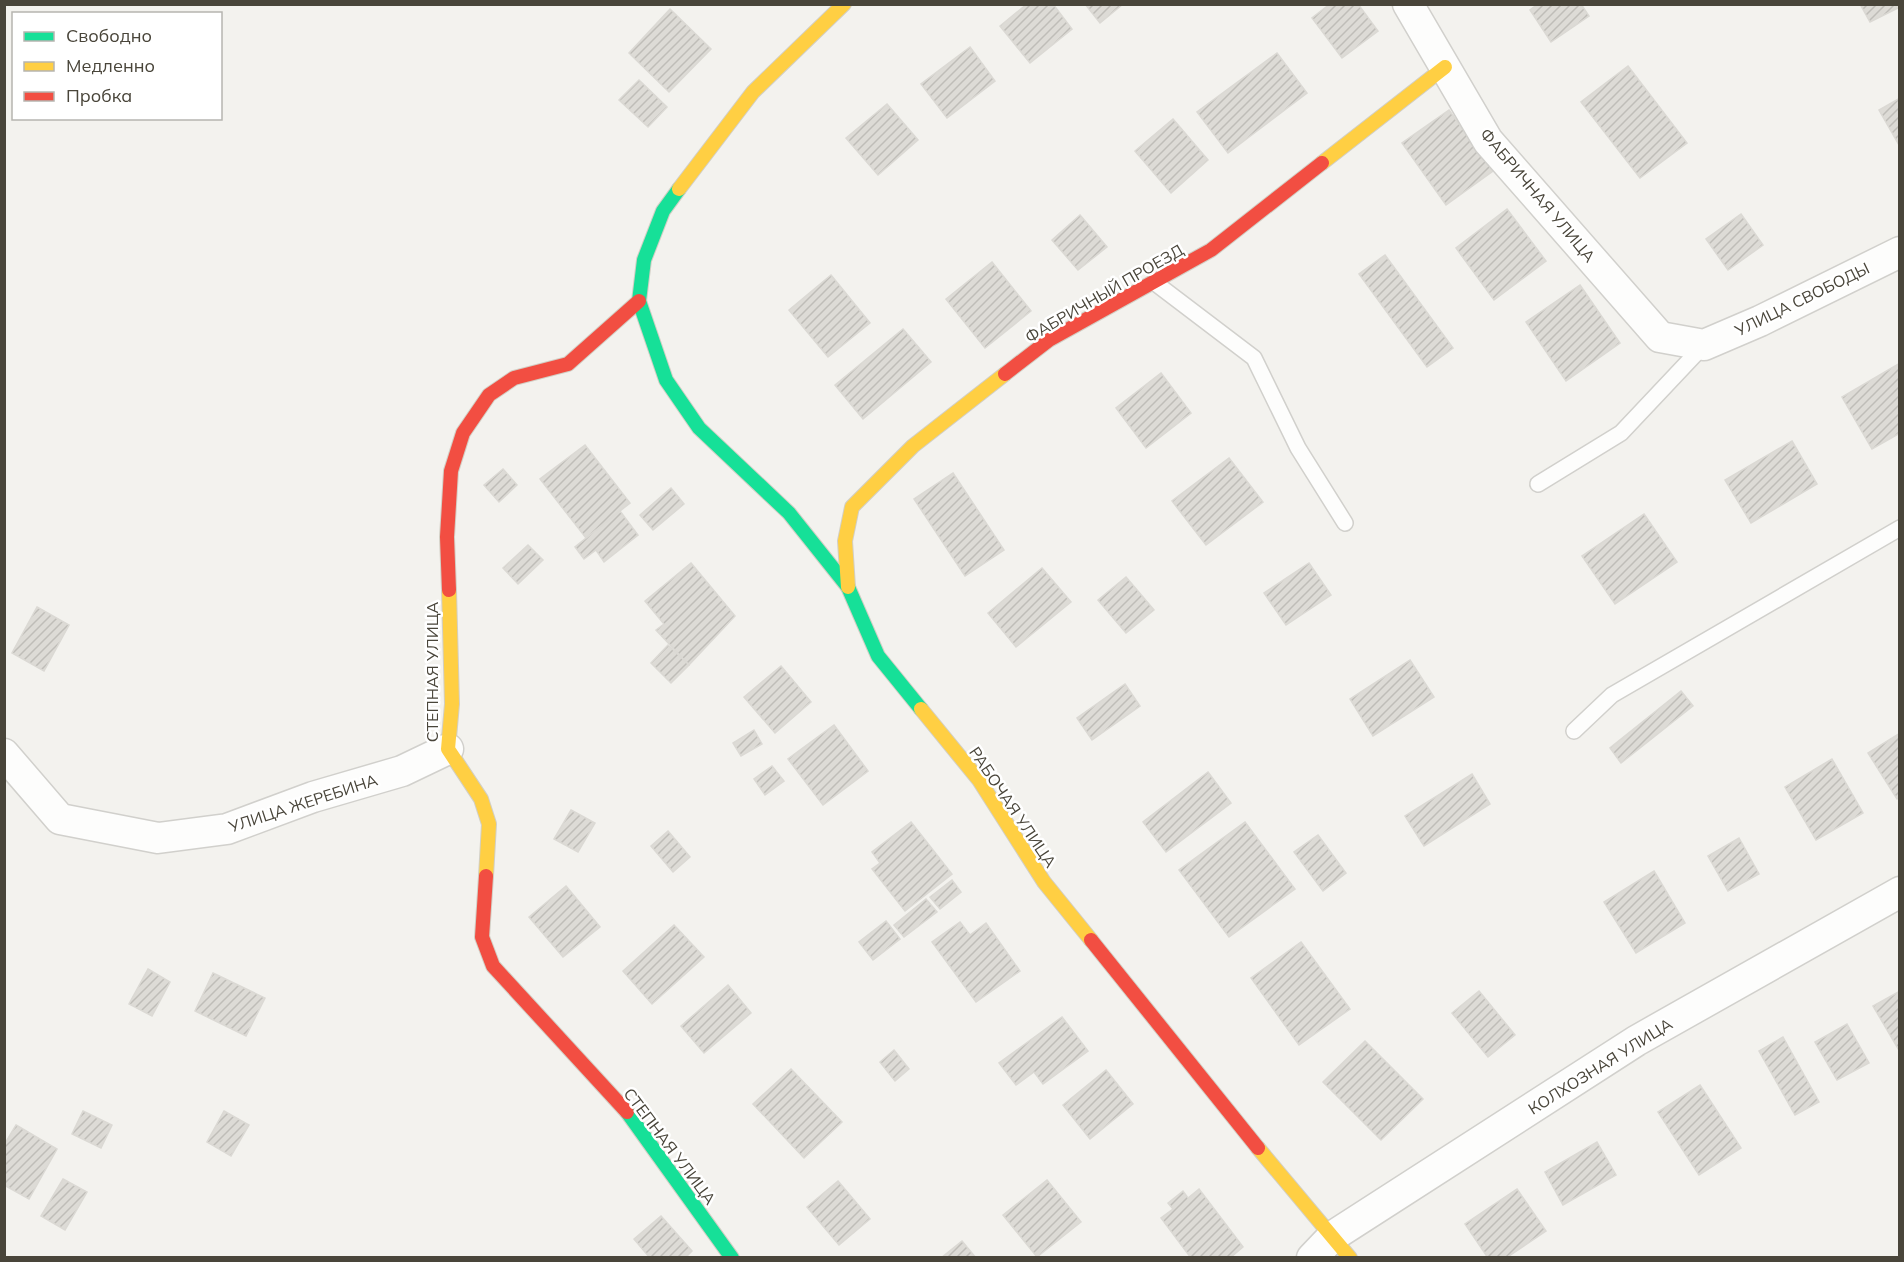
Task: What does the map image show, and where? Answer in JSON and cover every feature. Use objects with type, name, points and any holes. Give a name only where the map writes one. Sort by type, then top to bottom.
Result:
[{"type":"street","points":[[639,301],[644,260],[663,211],[753,92],[844,4]]},
{"type":"street","name":"ФАБРИЧНАЯ УЛИЦА","points":[[1408,4],[1488,141],[1660,337],[1704,345]]},
{"type":"street","name":"ФАБРИЧНЫЙ ПРОЕЗД","points":[[848,587],[845,541],[852,507],[913,446],[1048,340],[1211,250],[1444,67]]},
{"type":"street","name":"УЛИЦА СВОБОДЫ","points":[[1704,345],[1760,321],[1899,252]]},
{"type":"street","name":"РАБОЧАЯ УЛИЦА","points":[[639,301],[666,380],[699,428],[789,513],[848,587],[878,656],[979,780],[1044,882],[1269,1161],[1342,1247]]},
{"type":"street","name":"СТЕПНАЯ УЛИЦА","points":[[639,301],[568,364],[514,378],[489,395],[463,434],[451,471],[447,537],[452,705],[448,749],[481,799],[489,824],[482,937],[494,966],[631,1116],[732,1257]]},
{"type":"street","name":"УЛИЦА ЖЕРЕБИНА","points":[[4,754],[60,819],[158,838],[227,829],[314,797],[402,771],[448,749]]},
{"type":"street","name":"КОЛХОЗНАЯ УЛИЦА","points":[[1312,1257],[1342,1247],[1636,1041],[1899,892]]},
{"type":"lane","points":[[1154,282],[1254,358],[1298,447],[1345,523]]},
{"type":"lane","points":[[1538,484],[1621,433],[1704,345]]},
{"type":"lane","points":[[1574,730],[1612,695],[1899,528]]},
{"type":"building","points":[[1027,4],[1053,4],[1072,29],[1030,63],[1000,26]]},
{"type":"building","points":[[1085,4],[1123,4],[1100,23]]},
{"type":"building","points":[[1330,4],[1358,4],[1378,31],[1342,58],[1312,18]]},
{"type":"building","points":[[1538,4],[1581,4],[1589,16],[1551,42],[1530,10]]},
{"type":"building","points":[[1860,4],[1900,4],[1900,7],[1870,22]]},
{"type":"building","points":[[670,9],[711,49],[669,92],[629,53]]},
{"type":"building","points":[[970,47],[995,81],[947,118],[921,84]]},
{"type":"building","points":[[1277,53],[1307,93],[1228,153],[1197,112]]},
{"type":"building","points":[[1628,66],[1687,143],[1640,178],[1581,102]]},
{"type":"building","points":[[639,80],[667,107],[648,127],[619,100]]},
{"type":"building","points":[[1900,98],[1900,144],[1899,145],[1879,110]]},
{"type":"building","points":[[887,104],[918,140],[878,175],[846,138]]},
{"type":"building","points":[[1449,110],[1493,171],[1446,205],[1402,143]]},
{"type":"building","points":[[1173,119],[1208,160],[1171,193],[1135,151]]},
{"type":"building","points":[[1507,209],[1546,261],[1494,300],[1456,248]]},
{"type":"building","points":[[1741,214],[1763,245],[1728,270],[1706,239]]},
{"type":"building","points":[[1080,215],[1107,247],[1078,270],[1052,240]]},
{"type":"building","points":[[1385,255],[1453,348],[1427,367],[1359,274]]},
{"type":"building","points":[[992,262],[1031,311],[985,348],[946,299]]},
{"type":"building","points":[[831,275],[870,323],[828,357],[789,310]]},
{"type":"building","points":[[1580,285],[1620,343],[1566,381],[1526,322]]},
{"type":"building","points":[[903,329],[931,362],[863,419],[835,385]]},
{"type":"building","points":[[1900,363],[1900,433],[1872,449],[1842,397]]},
{"type":"building","points":[[1161,373],[1191,413],[1146,448],[1116,408]]},
{"type":"building","points":[[1792,441],[1817,484],[1751,523],[1725,480]]},
{"type":"building","points":[[585,445],[630,503],[586,538],[540,479]]},
{"type":"building","points":[[1229,458],[1263,502],[1206,545],[1172,501]]},
{"type":"building","points":[[503,469],[517,485],[499,502],[484,485]]},
{"type":"building","points":[[953,473],[1004,550],[965,576],[914,499]]},
{"type":"building","points":[[671,488],[684,504],[653,530],[640,515]]},
{"type":"building","points":[[620,511],[638,535],[604,562],[596,550],[584,559],[575,547]]},
{"type":"building","points":[[1644,514],[1677,562],[1615,604],[1582,556]]},
{"type":"building","points":[[528,545],[543,560],[518,584],[503,568]]},
{"type":"building","points":[[691,563],[735,616],[689,665],[656,630],[664,624],[645,601]]},
{"type":"building","points":[[1309,563],[1331,595],[1286,625],[1264,593]]},
{"type":"building","points":[[1042,568],[1071,602],[1016,647],[988,613]]},
{"type":"building","points":[[1126,577],[1154,610],[1126,633],[1098,600]]},
{"type":"building","points":[[37,607],[69,625],[44,671],[12,653]]},
{"type":"building","points":[[668,645],[689,665],[671,683],[651,663]]},
{"type":"building","points":[[1410,660],[1434,697],[1373,736],[1350,699]]},
{"type":"building","points":[[781,666],[811,702],[775,733],[744,697]]},
{"type":"building","points":[[1125,684],[1140,706],[1092,740],[1077,718]]},
{"type":"building","points":[[1681,691],[1693,706],[1621,763],[1610,748]]},
{"type":"building","points":[[834,725],[868,771],[823,805],[788,759]]},
{"type":"building","points":[[754,730],[762,744],[741,756],[733,743]]},
{"type":"building","points":[[1900,733],[1900,797],[1897,799],[1868,753]]},
{"type":"building","points":[[1832,759],[1863,813],[1816,840],[1785,787]]},
{"type":"building","points":[[772,766],[784,781],[765,795],[754,779]]},
{"type":"building","points":[[1208,772],[1231,803],[1166,852],[1143,822]]},
{"type":"building","points":[[1472,774],[1490,804],[1424,846],[1405,816]]},
{"type":"building","points":[[571,810],[595,823],[578,852],[554,839]]},
{"type":"building","points":[[911,822],[952,874],[905,911],[872,869],[880,863],[872,852]]},
{"type":"building","points":[[1245,822],[1295,889],[1229,937],[1179,870]]},
{"type":"building","points":[[668,831],[690,857],[673,872],[651,846]]},
{"type":"building","points":[[1318,835],[1346,873],[1323,891],[1294,852]]},
{"type":"building","points":[[1739,838],[1759,874],[1728,891],[1708,856]]},
{"type":"building","points":[[1654,871],[1685,923],[1636,953],[1604,902]]},
{"type":"building","points":[[952,880],[961,892],[940,909],[930,897]]},
{"type":"building","points":[[566,886],[600,927],[563,957],[529,917]]},
{"type":"building","points":[[926,899],[937,912],[904,937],[894,925]]},
{"type":"building","points":[[886,921],[900,939],[873,960],[859,942]]},
{"type":"building","points":[[960,922],[970,935],[986,923],[1020,971],[976,1002],[932,942]]},
{"type":"building","points":[[674,925],[704,957],[652,1004],[623,971]]},
{"type":"building","points":[[1301,942],[1350,1009],[1299,1045],[1251,978]]},
{"type":"building","points":[[148,969],[170,982],[152,1016],[129,1004]]},
{"type":"building","points":[[213,973],[265,998],[246,1036],[195,1011]]},
{"type":"building","points":[[728,985],[751,1013],[704,1053],[681,1026]]},
{"type":"building","points":[[1479,991],[1515,1035],[1488,1057],[1452,1013]]},
{"type":"building","points":[[1900,991],[1900,1052],[1873,1006]]},
{"type":"building","points":[[1062,1017],[1088,1051],[1043,1084],[1034,1072],[1016,1085],[999,1063]]},
{"type":"building","points":[[1847,1024],[1869,1063],[1837,1080],[1815,1042]]},
{"type":"building","points":[[1783,1037],[1819,1102],[1795,1115],[1759,1051]]},
{"type":"building","points":[[1365,1041],[1423,1099],[1381,1140],[1323,1082]]},
{"type":"building","points":[[894,1050],[909,1069],[895,1081],[880,1062]]},
{"type":"building","points":[[791,1069],[842,1122],[804,1158],[753,1104]]},
{"type":"building","points":[[1106,1070],[1133,1104],[1090,1139],[1063,1105]]},
{"type":"building","points":[[1700,1085],[1741,1148],[1699,1175],[1658,1112]]},
{"type":"building","points":[[83,1111],[112,1125],[101,1148],[72,1134]]},
{"type":"building","points":[[224,1111],[249,1125],[231,1156],[207,1142]]},
{"type":"building","points":[[16,1125],[57,1149],[29,1199],[4,1185],[4,1145]]},
{"type":"building","points":[[1597,1142],[1616,1175],[1563,1205],[1545,1172]]},
{"type":"building","points":[[63,1179],[87,1192],[65,1230],[41,1216]]},
{"type":"building","points":[[1047,1180],[1081,1222],[1037,1257],[1003,1215]]},
{"type":"building","points":[[838,1181],[870,1219],[839,1245],[807,1207]]},
{"type":"building","points":[[1199,1189],[1243,1247],[1230,1258],[1191,1258],[1161,1218],[1173,1209],[1168,1203],[1183,1191],[1188,1198]]},
{"type":"building","points":[[1517,1189],[1546,1231],[1506,1258],[1488,1258],[1465,1224]]},
{"type":"building","points":[[661,1216],[692,1251],[685,1258],[650,1258],[634,1239]]},
{"type":"building","points":[[962,1241],[976,1258],[941,1258]]},
{"type":"traffic: fast","points":[[679,189],[663,211],[644,260],[639,301],[666,380],[699,428],[789,513],[848,587],[878,656],[921,709]]},
{"type":"traffic: fast","points":[[627,1112],[732,1258]]},
{"type":"traffic: slow","points":[[679,189],[753,92],[844,4]]},
{"type":"traffic: slow","points":[[1322,163],[1445,67]]},
{"type":"traffic: slow","points":[[848,587],[845,541],[852,507],[913,446],[1005,374]]},
{"type":"traffic: slow","points":[[449,590],[452,704],[448,749],[481,799],[489,824],[486,876]]},
{"type":"traffic: slow","points":[[921,709],[979,780],[1044,882],[1091,940]]},
{"type":"traffic: slow","points":[[1258,1148],[1350,1258]]},
{"type":"traffic: jam","points":[[1005,374],[1049,340],[1211,250],[1322,163]]},
{"type":"traffic: jam","points":[[449,590],[447,537],[451,471],[463,433],[489,395],[514,378],[568,364],[639,301]]},
{"type":"traffic: jam","points":[[486,876],[482,937],[493,966],[627,1112]]},
{"type":"traffic: jam","points":[[1091,940],[1258,1148]]}]
